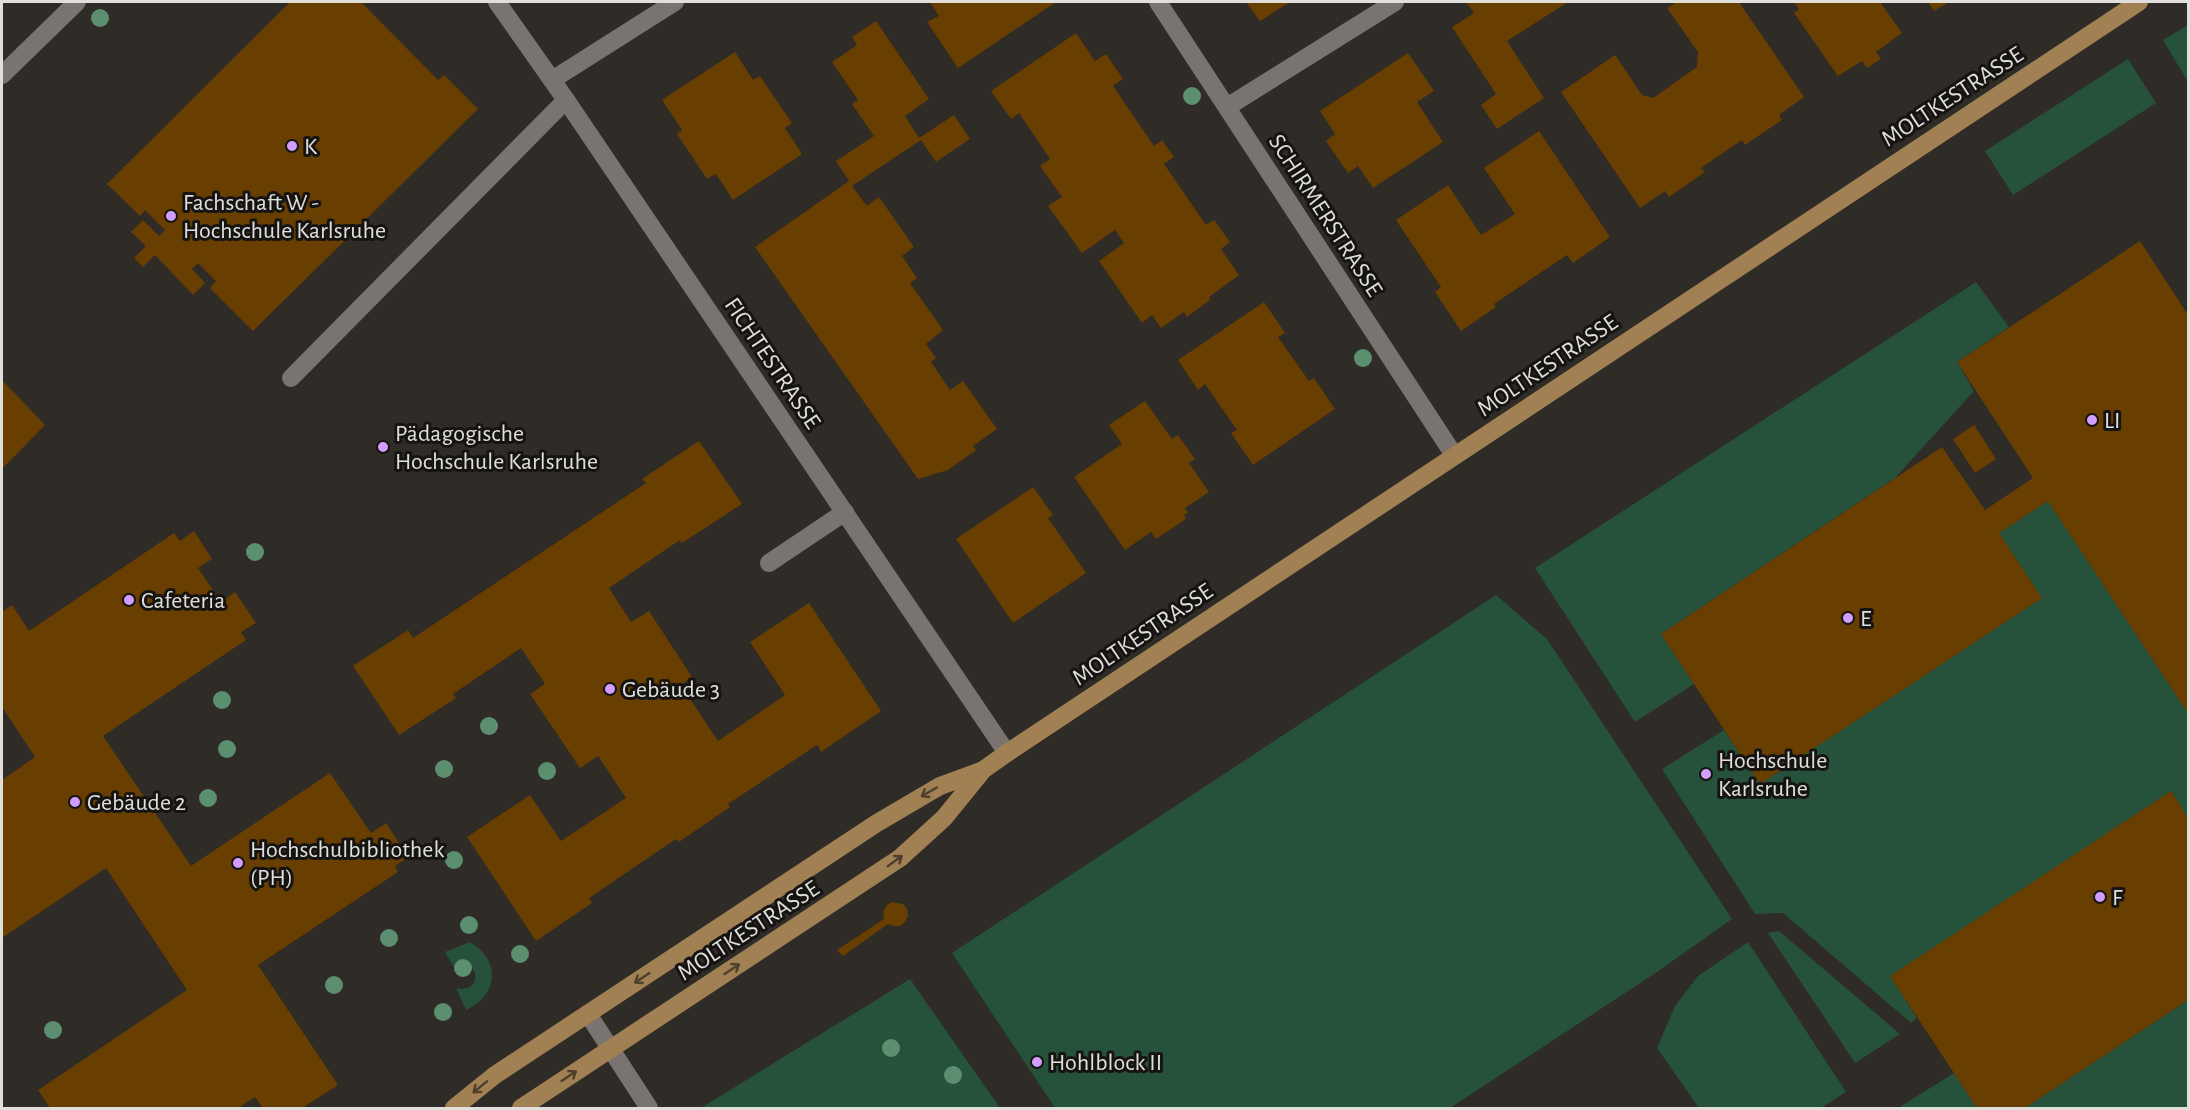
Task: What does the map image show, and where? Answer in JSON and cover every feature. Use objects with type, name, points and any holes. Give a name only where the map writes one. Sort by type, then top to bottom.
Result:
[{"type":"main road","name":"MOLTKESTRASSE","points":[[454,1108],[495,1075],[877,823],[940,786],[983,770],[2139,2]]},
{"type":"main road","name":"MOLTKESTRASSE","points":[[521,1108],[900,858],[944,818],[983,770]]},
{"type":"street","points":[[2,75],[77,2]]},
{"type":"street","name":"FICHTESTRASSE","points":[[497,2],[566,100],[1007,753]]},
{"type":"street","points":[[552,80],[675,2]]},
{"type":"street","name":"SCHIRMERSTRASSE","points":[[1158,2],[1454,455]]},
{"type":"street","points":[[1227,107],[1395,2]]},
{"type":"street","points":[[291,378],[566,100]]},
{"type":"street","points":[[769,563],[845,512]]},
{"type":"street","points":[[588,1014],[649,1108]]},
{"type":"green space","points":[[2188,25],[2188,82],[2163,40]]},
{"type":"green space","points":[[2128,59],[2156,103],[2013,195],[1985,151]]},
{"type":"green space","points":[[1976,282],[2009,327],[1957,362],[1974,391],[1895,478],[1661,634],[1694,684],[1635,722],[1535,568]]},
{"type":"green space","points":[[2048,501],[2188,713],[2188,818],[2171,791],[1891,977],[1917,1018],[1911,1023],[1783,913],[1755,914],[1662,769],[1724,730],[1760,783],[2042,598],[1999,533]]},
{"type":"green space","points":[[1496,595],[1547,639],[1732,919],[1654,974],[1450,1108],[1055,1108],[952,953]]},
{"type":"green space","points":[[1779,931],[1900,1034],[1855,1063],[1768,933]]},
{"type":"green space","points":[[470,942],[487,958],[492,977],[485,996],[466,1010],[456,988],[465,989],[471,986],[475,981],[475,975],[469,966],[463,964],[454,967],[445,952]]},
{"type":"green space","points":[[1748,942],[1846,1092],[1821,1108],[1699,1108],[1657,1048],[1675,1006],[1698,976]]},
{"type":"green space","points":[[910,979],[1000,1108],[701,1108]]},
{"type":"green space","points":[[2188,1000],[2188,1108],[2025,1108]]},
{"type":"green space","points":[[1954,1073],[1977,1108],[1898,1108]]},
{"type":"building","name":"K","points":[[290,2],[365,2],[363,4],[438,80],[444,75],[478,109],[253,331],[210,288],[216,281],[198,263],[192,269],[205,283],[193,295],[155,255],[143,267],[134,258],[146,246],[131,232],[143,220],[159,236],[165,230],[145,210],[140,216],[107,184]]},
{"type":"building","points":[[930,2],[1056,2],[958,68],[927,22],[939,16]]},
{"type":"building","points":[[1246,2],[1290,2],[1260,21]]},
{"type":"building","points":[[1466,2],[1568,2],[1507,41],[1544,98],[1497,129],[1481,105],[1496,94],[1452,27],[1474,13]]},
{"type":"building","points":[[1677,2],[1739,2],[1804,97],[1779,115],[1782,120],[1745,145],[1742,140],[1701,168],[1705,172],[1669,197],[1665,191],[1640,208],[1561,92],[1615,55],[1642,95],[1653,98],[1697,67],[1698,52],[1667,8]]},
{"type":"building","points":[[1794,2],[1880,2],[1902,33],[1876,52],[1881,59],[1867,68],[1862,61],[1838,76],[1794,13],[1799,9]]},
{"type":"building","points":[[1928,2],[1949,2],[1934,11]]},
{"type":"building","points":[[876,21],[929,99],[905,116],[919,138],[954,115],[970,139],[936,162],[921,140],[852,186],[867,206],[879,197],[914,247],[902,256],[917,278],[910,283],[943,330],[926,344],[936,358],[931,362],[950,390],[963,381],[997,429],[973,446],[976,450],[948,470],[918,479],[755,247],[849,181],[836,161],[874,136],[852,104],[858,100],[832,62],[857,45],[852,37]]},
{"type":"building","points":[[1076,33],[1095,61],[1106,54],[1123,79],[1113,86],[1154,146],[1162,140],[1174,157],[1164,164],[1206,225],[1214,220],[1230,242],[1221,249],[1239,275],[1187,317],[1184,312],[1161,328],[1152,315],[1142,323],[1099,261],[1124,243],[1115,230],[1082,253],[1048,206],[1062,197],[1040,166],[1050,159],[1019,113],[1011,119],[991,91]]},
{"type":"building","points":[[735,52],[753,80],[760,76],[792,123],[785,128],[802,154],[733,200],[716,174],[707,179],[677,134],[682,130],[662,100]]},
{"type":"building","points":[[1408,53],[1434,91],[1417,102],[1443,142],[1373,188],[1358,166],[1348,173],[1326,141],[1335,134],[1320,111]]},
{"type":"building","points":[[1539,131],[1610,237],[1573,263],[1567,255],[1494,304],[1496,307],[1461,331],[1435,292],[1441,287],[1396,220],[1448,185],[1481,235],[1515,214],[1484,168]]},
{"type":"building","points":[[2140,241],[2188,315],[2188,713],[2048,501],[1999,533],[2042,598],[1760,784],[1661,634],[1942,447],[1985,510],[2033,478],[1957,362]]},
{"type":"building","points":[[1264,302],[1285,333],[1278,337],[1309,381],[1314,378],[1335,409],[1253,465],[1231,433],[1237,430],[1205,384],[1198,390],[1178,360]]},
{"type":"building","points":[[2,380],[45,425],[2,469]]},
{"type":"building","points":[[1145,401],[1172,439],[1178,435],[1195,459],[1189,463],[1209,492],[1185,508],[1188,513],[1184,515],[1186,519],[1156,539],[1151,532],[1125,550],[1074,477],[1122,444],[1109,425]]},
{"type":"building","points":[[1974,425],[1996,459],[1975,473],[1953,439]]},
{"type":"building","name":"Gebäude 3","points":[[699,441],[742,504],[682,543],[680,540],[609,588],[631,622],[649,611],[692,677],[681,685],[718,741],[785,695],[750,642],[809,603],[881,711],[821,752],[817,745],[728,804],[730,807],[679,842],[676,839],[589,898],[592,903],[536,941],[467,837],[530,795],[561,841],[626,798],[598,756],[580,768],[530,694],[545,684],[521,648],[453,694],[456,698],[399,735],[353,666],[408,630],[413,638],[646,483],[642,479]]},
{"type":"building","points":[[1033,487],[1053,515],[1048,518],[1086,573],[1013,623],[956,539]]},
{"type":"building","name":"Gebäude 2","points":[[194,531],[212,559],[198,568],[221,602],[235,592],[256,623],[241,632],[246,640],[103,736],[191,866],[330,773],[371,833],[386,823],[408,857],[395,866],[398,872],[258,965],[338,1085],[302,1108],[263,1108],[255,1097],[238,1108],[50,1108],[38,1090],[187,990],[106,868],[2,938],[2,780],[35,757],[2,707],[2,612],[12,605],[29,631],[174,533],[180,541]]},
{"type":"building","name":"F","points":[[2171,791],[2188,818],[2188,1000],[2025,1108],[1977,1108],[1890,976]]},
{"type":"building","points":[[891,902],[903,904],[907,909],[908,916],[905,922],[900,926],[888,924],[843,956],[837,950],[884,919],[883,912]]},
{"type":"place","name":"K","points":[[292,146]]},
{"type":"place","name":"Fachschaft W - Hochschule Karlsruhe","points":[[171,216]]},
{"type":"place","name":"LI","points":[[2092,420]]},
{"type":"place","name":"Pädagogische Hochschule Karlsruhe","points":[[383,447]]},
{"type":"place","name":"Cafeteria","points":[[129,600]]},
{"type":"place","name":"E","points":[[1848,618]]},
{"type":"place","name":"Gebäude 3","points":[[610,689]]},
{"type":"place","name":"Hochschule Karlsruhe","points":[[1706,774]]},
{"type":"place","name":"Gebäude 2","points":[[75,802]]},
{"type":"place","name":"Hochschulbibliothek (PH)","points":[[238,863]]},
{"type":"place","name":"F","points":[[2100,897]]},
{"type":"place","name":"Hohlblock II","points":[[1037,1062]]}]
